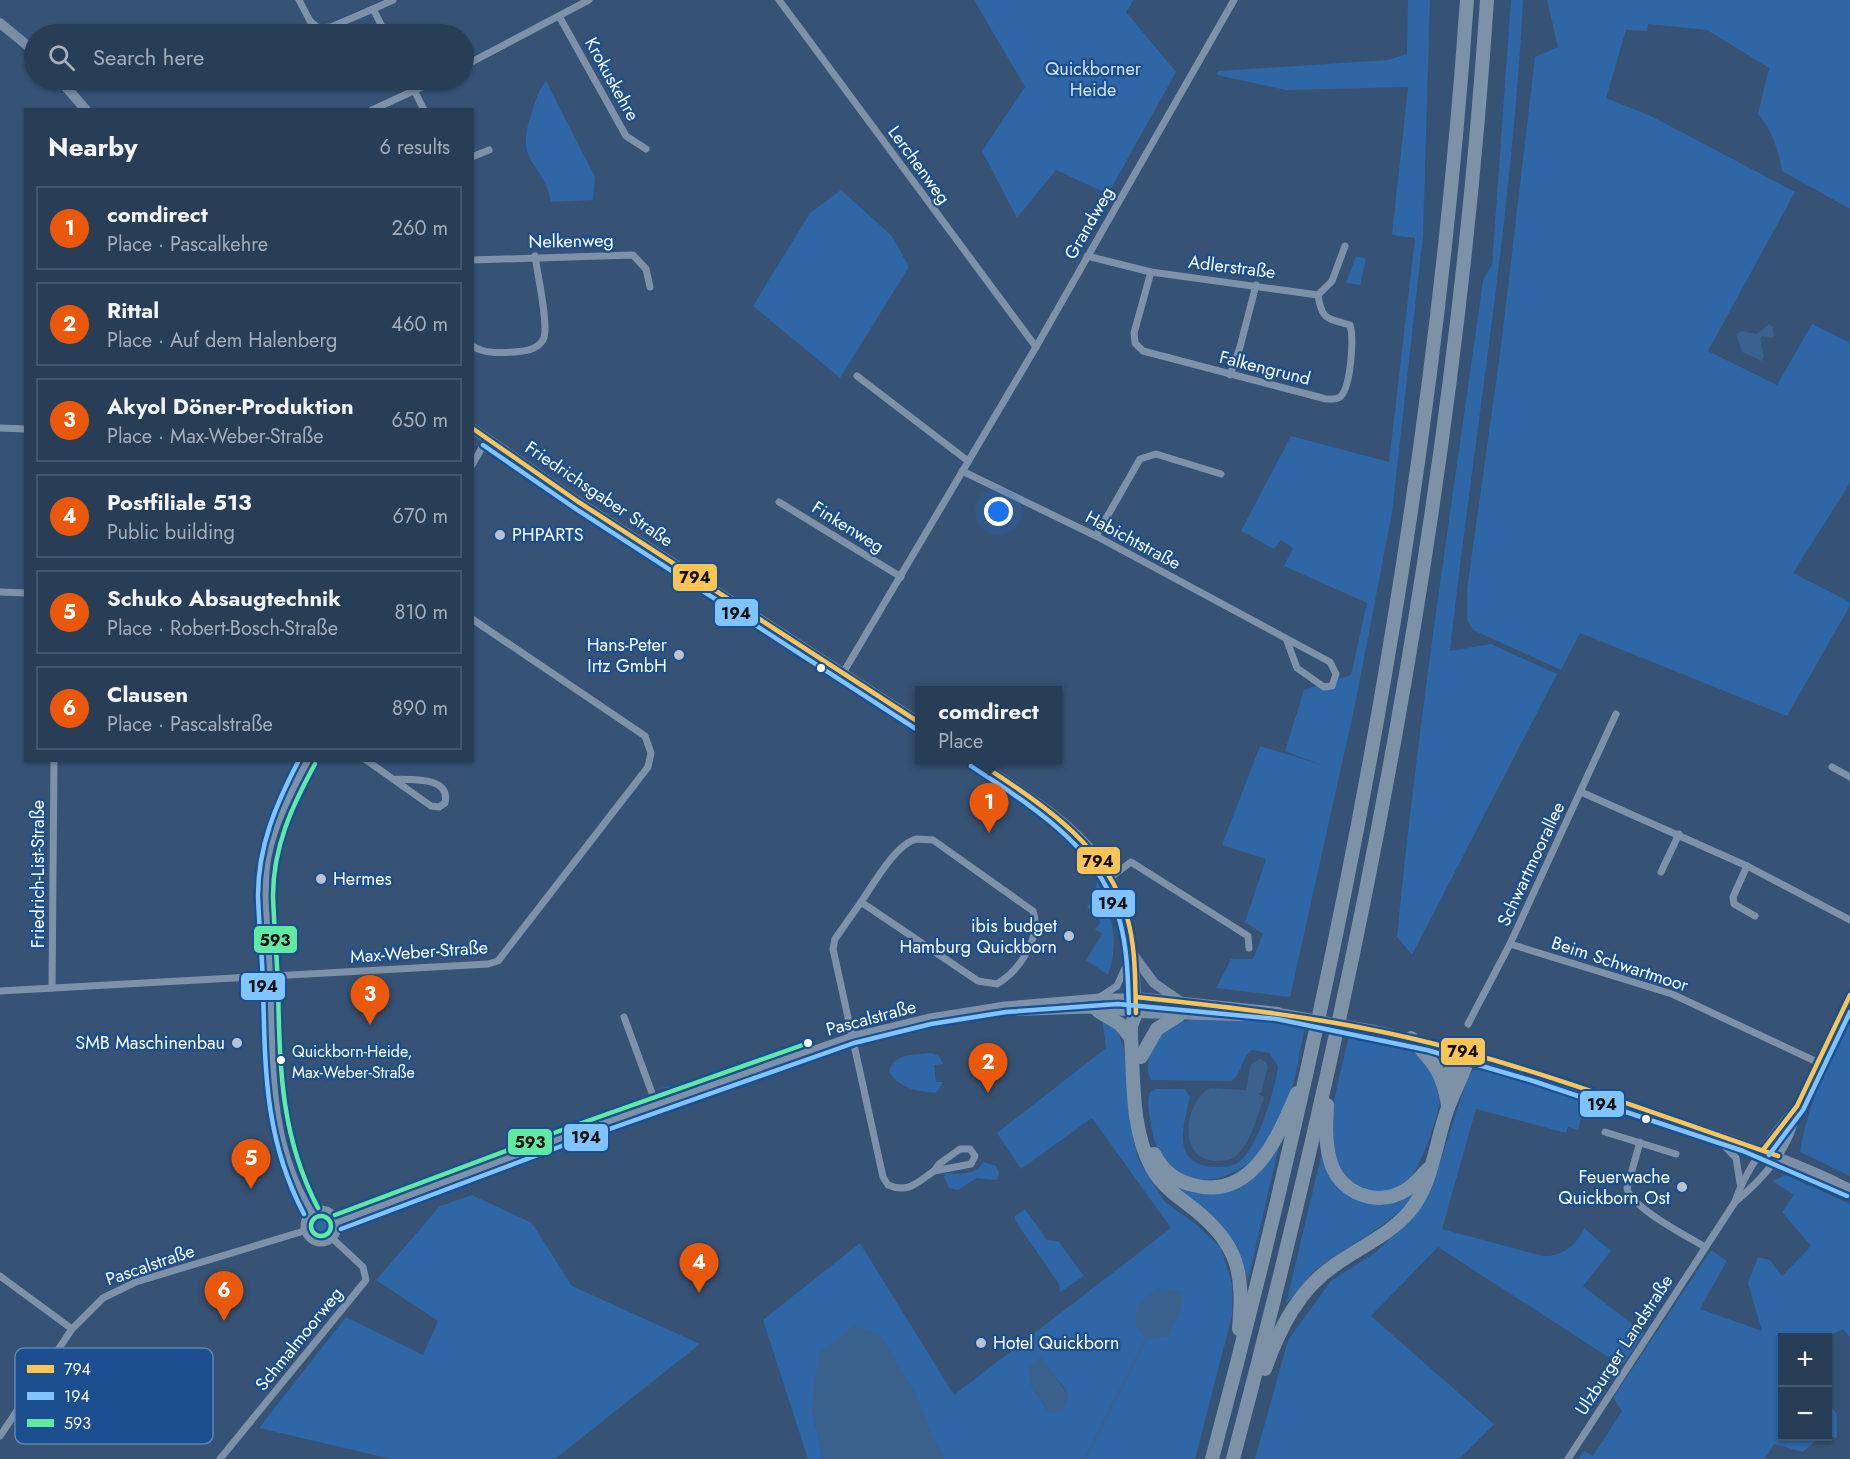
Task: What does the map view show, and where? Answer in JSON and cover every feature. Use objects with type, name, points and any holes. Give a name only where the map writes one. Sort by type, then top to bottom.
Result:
[{"type":"highway","points":[[1212,1459],[1311,1061],[1366,792],[1411,519],[1442,283],[1467,0]]},
{"type":"highway","points":[[1233,1459],[1328,1076],[1386,795],[1431,525],[1459,307],[1487,0]]},
{"type":"highway","points":[[1099,1004],[1131,1038]]},
{"type":"highway","points":[[1136,1013],[1145,1126],[1156,1158],[1168,1173],[1179,1180],[1208,1188],[1229,1185],[1242,1179],[1262,1160],[1289,1110],[1311,1061]]},
{"type":"highway","points":[[1136,1013],[1131,1026],[1131,1038],[1136,1113],[1147,1158],[1166,1187],[1215,1228],[1237,1260],[1242,1297],[1234,1376]]},
{"type":"highway","points":[[1141,1057],[1157,1029],[1179,1015]]},
{"type":"highway","points":[[1411,1038],[1433,1061],[1445,1085],[1449,1106]]},
{"type":"highway","points":[[1248,1403],[1258,1388],[1278,1334],[1305,1291],[1334,1265],[1397,1225],[1420,1194],[1464,1053]]},
{"type":"highway","points":[[1445,1085],[1464,1053]]},
{"type":"highway","points":[[1328,1076],[1328,1148],[1335,1174],[1344,1184],[1367,1197],[1391,1197],[1411,1187],[1430,1166]]},
{"type":"main road","points":[[0,23],[24,43]]},
{"type":"main road","points":[[69,90],[84,108]]},
{"type":"main road","name":"Friedrichsgaber Straße","points":[[474,429],[562,490],[915,720]]},
{"type":"main road","points":[[982,764],[1078,835],[1102,861],[1111,876],[1127,917],[1136,1013],[1240,1016],[1278,1013]]},
{"type":"main road","points":[[1132,953],[1154,983],[1180,1001]]},
{"type":"main road","points":[[1136,997],[1278,1013],[1411,1038],[1763,1150],[1850,1189]]},
{"type":"street","points":[[299,0],[313,24]]},
{"type":"street","points":[[338,24],[393,0]]},
{"type":"street","points":[[474,61],[589,0]]},
{"type":"street","name":"Lerchenweg","points":[[779,0],[1036,347]]},
{"type":"street","name":"Grandweg","points":[[843,673],[1036,347],[1234,0]]},
{"type":"street","points":[[373,9],[381,24]]},
{"type":"street","name":"Krokuskehre","points":[[559,16],[627,136],[646,149]]},
{"type":"street","points":[[377,108],[415,91],[423,108]]},
{"type":"street","points":[[474,156],[489,150]]},
{"type":"street","points":[[1318,295],[1332,281],[1345,246]]},
{"type":"street","name":"Nelkenweg","points":[[474,260],[535,256],[633,255],[646,269],[650,287]]},
{"type":"street","points":[[474,347],[486,352],[518,351],[534,348],[543,341],[546,328],[535,256]]},
{"type":"street","name":"Adlerstraße","points":[[1087,256],[1151,272],[1318,295]]},
{"type":"street","name":"Falkengrund","points":[[1151,272],[1134,333],[1135,344],[1143,351],[1326,399],[1337,399],[1347,385],[1353,334],[1350,326],[1326,318],[1321,311],[1318,295]]},
{"type":"street","points":[[1230,375],[1240,347],[1256,285]]},
{"type":"street","points":[[856,376],[968,461]]},
{"type":"street","points":[[0,428],[24,429]]},
{"type":"street","points":[[474,462],[487,439]]},
{"type":"street","points":[[1095,536],[1140,459],[1156,454],[1221,474]]},
{"type":"street","name":"Habichtstraße","points":[[962,471],[1095,536],[1287,641],[1330,662],[1336,674],[1332,686],[1324,687],[1297,668],[1289,652],[1287,641]]},
{"type":"street","name":"Finkenweg","points":[[779,502],[901,577]]},
{"type":"street","points":[[0,592],[24,593]]},
{"type":"street","name":"Max-Weber-Straße","points":[[0,991],[488,964],[498,961],[648,767],[651,753],[645,736],[474,621]]},
{"type":"street","name":"Schwartmoorallee","points":[[1468,1024],[1510,944],[1616,714]]},
{"type":"street","name":"Friedrich-List-Straße","points":[[52,988],[54,762]]},
{"type":"street","points":[[307,762],[283,806],[266,869],[272,1060],[280,1134],[284,1152],[311,1211]]},
{"type":"street","points":[[369,762],[431,806],[440,807],[445,803],[447,795],[444,788],[431,781],[393,779]]},
{"type":"street","points":[[1832,767],[1850,777]]},
{"type":"street","points":[[1581,792],[1747,866],[1850,920]]},
{"type":"street","points":[[1661,872],[1679,834]]},
{"type":"street","points":[[861,902],[978,981],[990,984],[1007,978],[1035,938],[1037,923],[1033,911],[933,840],[909,841],[897,852],[861,902],[835,939],[833,949],[883,1177],[888,1185],[897,1190],[910,1189],[960,1149],[970,1149],[975,1156],[971,1164],[934,1171]]},
{"type":"street","points":[[1111,876],[1131,862],[1248,936],[1249,948]]},
{"type":"street","points":[[1747,866],[1733,897],[1734,904],[1755,916]]},
{"type":"street","name":"Beim Schwartmoor","points":[[1510,944],[1672,994],[1817,1062]]},
{"type":"street","points":[[1099,1004],[1117,986],[1132,953]]},
{"type":"street","name":"Ulzburger Landstraße","points":[[1568,1459],[1735,1202],[1749,1190],[1787,1144],[1797,1106],[1850,995]]},
{"type":"street","name":"Pascalstraße","points":[[958,1013],[976,1015],[1099,1004],[1136,997]]},
{"type":"street","name":"Pascalstraße","points":[[338,1222],[656,1104],[852,1036],[1005,1005],[1099,1004],[1136,1013]]},
{"type":"street","points":[[624,1017],[656,1104]]},
{"type":"street","name":"Ulzburger Landstraße","points":[[1735,1202],[1740,1186],[1763,1150],[1797,1106]]},
{"type":"street","points":[[1605,1132],[1676,1154]]},
{"type":"street","name":"Ulzburger Landstraße","points":[[1712,1133],[1736,1158],[1740,1186]]},
{"type":"street","points":[[1641,1142],[1627,1188],[1628,1194],[1642,1208],[1705,1247]]},
{"type":"street","points":[[321,1208],[333,1213],[338,1222],[338,1232],[333,1239],[317,1243],[308,1238],[304,1232],[304,1219],[311,1211],[321,1208]]},
{"type":"street","name":"Pascalstraße","points":[[59,1348],[72,1329],[103,1298],[136,1282],[304,1232]]},
{"type":"street","name":"Schmalmoorweg","points":[[219,1459],[366,1280],[366,1272],[360,1263],[333,1239]]},
{"type":"street","points":[[0,1276],[72,1329]]},
{"type":"street","name":"Pascalstraße","points":[[0,1436],[15,1414]]},
{"type":"green space","name":"Quickborner Heide","points":[[974,0],[1134,0],[1126,12],[1176,72],[1108,194],[1056,170],[1017,218],[982,151],[1025,87]]},
{"type":"green space","points":[[1408,0],[1430,0],[1423,236],[1392,513],[1355,705],[1290,997],[1216,988],[1231,959],[1253,959],[1263,934],[1245,922],[1266,859],[1222,845],[1260,746],[1322,765],[1285,751],[1304,690],[1351,675],[1367,603],[1284,566],[1293,548],[1281,540],[1274,549],[1241,531],[1291,436],[1389,462],[1415,238],[1392,235],[1408,87],[1286,90],[1217,75],[1218,71],[1388,60],[1407,54]]},
{"type":"green space","points":[[1511,0],[1523,0],[1518,82],[1501,245],[1450,651],[1491,644],[1557,674],[1412,955],[1397,937],[1405,855],[1483,280],[1492,265]]},
{"type":"green space","points":[[1547,0],[1850,0],[1850,209],[1782,171],[1774,141],[1768,127],[1758,114],[1769,68],[1707,30],[1648,24],[1647,31],[1626,30],[1606,98],[1651,116],[1795,192],[1708,351],[1777,385],[1812,324],[1850,343],[1850,483],[1793,573],[1850,602],[1850,606],[1787,716],[1580,633],[1561,670],[1473,630],[1467,619],[1467,590],[1501,346],[1535,57],[1558,47]]},
{"type":"green space","points":[[546,81],[595,177],[593,200],[551,202],[543,178],[528,154],[527,131],[540,89]]},
{"type":"green space","points":[[841,190],[892,236],[909,267],[840,378],[753,306],[810,213]]},
{"type":"green space","points":[[1356,256],[1366,259],[1360,285],[1346,283]]},
{"type":"green space","points":[[1097,882],[1107,904],[1113,927],[1112,963],[1108,975],[1086,960],[1102,934],[1095,929],[1100,923],[1098,915],[1087,907],[1094,897]]},
{"type":"green space","points":[[1216,1017],[1305,1028],[1288,1101],[1277,1129],[1269,1141],[1254,1158],[1237,1171],[1218,1178],[1200,1180],[1183,1176],[1168,1165],[1157,1148],[1149,1112],[1150,1092],[1155,1089],[1185,1089],[1190,1097],[1183,1130],[1185,1150],[1190,1158],[1199,1164],[1213,1167],[1228,1166],[1240,1161],[1254,1143],[1270,1102],[1278,1066],[1269,1053],[1252,1050],[1245,1058],[1238,1074],[1231,1081],[1151,1080],[1148,1060],[1152,1046],[1165,1030],[1194,1019]]},
{"type":"green space","points":[[1102,1019],[1117,1029],[1124,1049],[1131,1125],[1138,1159],[1165,1202],[1197,1225],[1221,1248],[1232,1284],[1232,1316],[1195,1459],[945,1459],[933,1438],[812,1408],[823,1459],[808,1459],[763,1320],[860,1243],[954,1395],[1171,1228],[1092,1118],[1021,1169],[997,1133],[1106,1048]],"holes":[[[1041,1358],[1065,1389],[1068,1399],[1050,1413],[1031,1385]]]},
{"type":"green space","points":[[1850,1023],[1850,1176],[1800,1152],[1819,1085]]},
{"type":"green space","points":[[1349,1036],[1372,1041],[1373,1038],[1412,1051],[1425,1060],[1434,1072],[1440,1096],[1437,1114],[1413,1175],[1408,1181],[1394,1189],[1368,1190],[1356,1184],[1346,1175],[1333,1150],[1331,1135],[1333,1110]]},
{"type":"green space","points":[[797,1047],[798,1050],[675,1089],[660,1088],[678,1085]]},
{"type":"green space","points":[[931,1053],[939,1056],[943,1064],[934,1065],[936,1082],[943,1082],[936,1093],[915,1090],[903,1085],[889,1071],[895,1061],[900,1058]]},
{"type":"green space","points":[[782,1063],[783,1066],[691,1098],[669,1111],[680,1100]]},
{"type":"green space","points":[[1480,1068],[1492,1069],[1580,1098],[1591,1105],[1591,1112],[1582,1114],[1578,1130],[1568,1127],[1566,1133],[1476,1109],[1442,1229],[1550,1256],[1573,1245],[1584,1228],[1611,1251],[1583,1286],[1644,1333],[1622,1366],[1438,1247],[1371,1316],[1494,1424],[1459,1459],[1255,1459],[1288,1340],[1331,1281],[1376,1252],[1416,1214],[1434,1181],[1468,1077]]},
{"type":"green space","points":[[1280,1141],[1248,1280],[1232,1241],[1178,1192],[1169,1179],[1214,1193]]},
{"type":"green space","points":[[1323,1148],[1333,1180],[1343,1191],[1364,1202],[1392,1203],[1423,1181],[1411,1202],[1381,1226],[1315,1270],[1286,1304]]},
{"type":"green space","points":[[983,1162],[996,1166],[999,1173],[997,1180],[976,1178],[958,1190],[949,1188],[944,1177],[945,1173],[971,1172],[980,1167]]},
{"type":"green space","points":[[1786,1175],[1850,1204],[1850,1337],[1843,1329],[1832,1334],[1778,1333],[1778,1441],[1815,1441],[1803,1452],[1774,1444],[1765,1459],[1578,1459],[1584,1451],[1593,1456],[1622,1411],[1613,1398],[1711,1250],[1727,1261],[1700,1309],[1762,1331],[1748,1283],[1758,1257],[1770,1260],[1782,1276],[1811,1246],[1782,1212],[1794,1195],[1772,1181]]},
{"type":"green space","points":[[472,1195],[532,1223],[572,1286],[700,1344],[555,1459],[391,1459],[259,1428],[346,1317],[423,1355],[438,1321],[376,1280],[440,1206]]},
{"type":"green space","points":[[1025,1209],[1047,1240],[1058,1241],[1084,1276],[1060,1292],[1059,1284],[1016,1222],[1015,1216]]},
{"type":"green space","points":[[321,1215],[331,1222],[332,1226],[325,1236],[321,1237],[311,1230],[310,1226],[317,1216]]},
{"type":"green space","points":[[1832,1408],[1837,1414],[1837,1438],[1832,1437]]},
{"type":"shaded area","points":[[1769,324],[1773,327],[1774,336],[1772,338],[1762,336],[1760,339],[1764,356],[1762,361],[1742,352],[1736,334],[1742,331],[1757,334]]},
{"type":"shaded area","points":[[1260,1059],[1266,1062],[1268,1067],[1261,1093],[1258,1094],[1264,1097],[1247,1143],[1230,1160],[1215,1161],[1202,1157],[1194,1150],[1188,1128],[1195,1104],[1210,1088],[1246,1090],[1251,1064]]},
{"type":"shaded area","points":[[1157,1288],[1183,1292],[1180,1312],[1168,1336],[1146,1339],[1135,1323],[1138,1305]]},
{"type":"shaded area","points":[[854,1326],[880,1335],[914,1390],[933,1438],[945,1459],[823,1459],[812,1408],[819,1353]]},
{"type":"shaded area","points":[[1041,1357],[1065,1390],[1068,1399],[1062,1410],[1050,1413],[1031,1385],[1029,1366]]},
{"type":"waterway","points":[[1085,1459],[1146,1339]]},
{"type":"transit line","name":"794","points":[[474,429],[577,501],[915,720]]},
{"type":"transit line","name":"194","points":[[483,445],[573,507],[915,728]]},
{"type":"transit line","name":"194","points":[[298,762],[270,826],[261,860],[258,896],[269,1102],[281,1158],[304,1214]]},
{"type":"transit line","name":"593","points":[[315,764],[285,827],[276,861],[273,896],[284,1100],[296,1154],[305,1181],[318,1208]]},
{"type":"transit line","name":"794","points":[[981,764],[1022,791],[1066,826],[1086,845],[1103,867],[1117,890],[1130,929],[1136,1013]]},
{"type":"transit line","name":"194","points":[[971,766],[1040,813],[1080,850],[1097,872],[1111,895],[1123,933],[1129,1013]]},
{"type":"transit line","name":"794","points":[[1763,1150],[1797,1106],[1850,995]]},
{"type":"transit line","name":"794","points":[[1136,997],[1308,1018],[1410,1038],[1549,1077],[1778,1156]]},
{"type":"transit line","name":"194","points":[[341,1229],[567,1144],[854,1043],[931,1024],[1006,1012],[1118,1004],[1277,1019],[1427,1050],[1530,1080],[1743,1151],[1847,1196]]},
{"type":"transit line","name":"194","points":[[1769,1155],[1803,1110],[1850,1012]]},
{"type":"transit line","name":"593","points":[[335,1215],[562,1130],[811,1042]]},
{"type":"transit line","name":"593","points":[[321,1216],[328,1219],[331,1226],[328,1233],[321,1236],[314,1233],[311,1226],[314,1219],[321,1216]]},
{"type":"place","name":"PHPARTS","points":[[500,535]]},
{"type":"place","name":"Hans-Peter Irtz GmbH","points":[[679,655]]},
{"type":"place","name":"comdirect","points":[[989,833]]},
{"type":"place","name":"Hermes","points":[[321,879]]},
{"type":"place","name":"ibis budget Hamburg Quickborn","points":[[1069,936]]},
{"type":"place","name":"Akyol Döner-Produktion","points":[[370,1025]]},
{"type":"place","name":"SMB Maschinenbau","points":[[237,1043]]},
{"type":"place","name":"Quickborn-Heide, Max-Weber-Straße","points":[[281,1060]]},
{"type":"place","name":"Rittal","points":[[988,1093]]},
{"type":"place","name":"Feuerwache Quickborn Ost","points":[[1682,1187]]},
{"type":"place","name":"Schuko Absaugtechnik","points":[[251,1189]]},
{"type":"place","name":"Postfiliale 513","points":[[699,1293]]},
{"type":"place","name":"Clausen","points":[[224,1321]]},
{"type":"place","name":"Hotel Quickborn","points":[[981,1343]]}]
